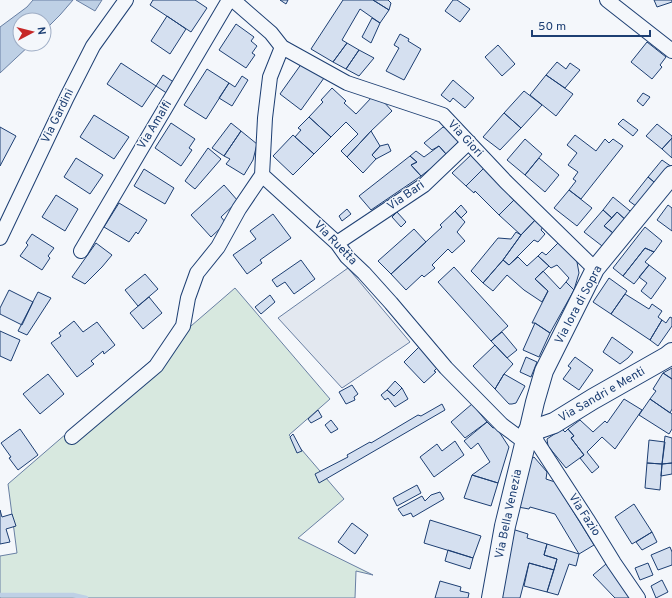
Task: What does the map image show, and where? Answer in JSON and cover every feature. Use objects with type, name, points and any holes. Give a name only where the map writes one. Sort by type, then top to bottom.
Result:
[{"type":"main road","name":"Via Sandri e Menti","points":[[529,434],[554,423],[672,353]]},
{"type":"main road","name":"Via Bella Venezia","points":[[492,598],[505,526],[529,434]]},
{"type":"street","name":"Via Gardini","points":[[0,238],[93,46],[126,0]]},
{"type":"street","name":"Via Amalfi","points":[[81,251],[229,0]]},
{"type":"street","points":[[72,437],[156,366],[183,326],[188,298],[197,272],[218,247],[239,209],[262,175],[265,118],[270,77],[282,47],[271,33],[233,0]]},
{"type":"street","points":[[615,2],[672,51]]},
{"type":"street","name":"Via Giori","points":[[282,47],[347,83],[443,115],[506,182],[595,269]]},
{"type":"street","name":"Via Bari","points":[[337,242],[424,185],[469,142]]},
{"type":"street","name":"Via Ruetta","points":[[262,175],[337,242],[346,256],[364,273],[391,303],[446,368],[502,425],[529,434]]},
{"type":"street","name":"Via lora di Sopra","points":[[529,434],[535,402],[544,371],[595,269],[672,175]]},
{"type":"street","name":"Via Fazio","points":[[529,434],[537,442],[638,598]]},
{"type":"shaded area","points":[[348,268],[410,342],[342,388],[278,318]]},
{"type":"shaded area","points":[[235,288],[330,399],[289,435],[344,499],[298,538],[373,575],[356,571],[355,598],[0,598],[0,556],[17,553],[8,484]]},
{"type":"water","points":[[33,0],[73,0],[52,23],[52,12],[20,12]]},
{"type":"water","points":[[76,0],[102,0],[95,11]]},
{"type":"water","points":[[12,18],[12,52],[22,52],[0,73],[0,27]]},
{"type":"building","points":[[153,0],[195,0],[207,8],[191,32],[150,5]]},
{"type":"building","points":[[280,0],[288,0],[286,4]]},
{"type":"building","points":[[343,0],[373,0],[389,10],[380,23],[360,9],[342,40],[347,43],[333,62],[311,49]]},
{"type":"building","points":[[373,0],[388,0],[391,3],[389,10]]},
{"type":"building","points":[[453,0],[457,0],[470,9],[460,22],[445,11]]},
{"type":"building","points":[[654,0],[672,0],[672,2],[657,7]]},
{"type":"building","points":[[167,16],[186,29],[170,54],[151,41]]},
{"type":"building","points":[[372,18],[380,23],[371,43],[362,37]]},
{"type":"building","points":[[236,24],[254,37],[251,41],[257,46],[252,53],[255,55],[246,68],[219,50]]},
{"type":"building","points":[[400,34],[421,49],[404,80],[386,71],[399,48],[394,45]]},
{"type":"building","points":[[647,42],[666,57],[660,65],[662,67],[652,79],[631,62]]},
{"type":"building","points":[[347,43],[359,50],[346,69],[333,62]]},
{"type":"building","points":[[498,45],[515,64],[502,76],[485,57]]},
{"type":"building","points":[[359,50],[374,58],[359,76],[346,69]]},
{"type":"building","points":[[557,62],[566,69],[570,63],[580,70],[565,88],[546,75]]},
{"type":"building","points":[[121,63],[156,86],[142,107],[107,84]]},
{"type":"building","points":[[302,63],[324,78],[301,110],[280,94]]},
{"type":"building","points":[[207,69],[229,83],[206,119],[184,105]]},
{"type":"building","points":[[163,75],[175,83],[168,94],[156,86]]},
{"type":"building","points":[[546,75],[573,94],[556,116],[530,95]]},
{"type":"building","points":[[242,76],[248,80],[232,106],[219,98],[229,83],[235,87]]},
{"type":"building","points":[[453,80],[474,98],[465,108],[453,98],[450,102],[441,95]]},
{"type":"building","points":[[332,88],[346,101],[344,103],[356,114],[372,97],[383,101],[392,111],[347,157],[341,151],[358,134],[346,122],[331,137],[309,117],[323,102],[321,100]]},
{"type":"building","points":[[524,91],[542,105],[521,128],[504,113]]},
{"type":"building","points":[[643,93],[650,97],[643,106],[637,101]]},
{"type":"building","points":[[504,113],[521,128],[500,150],[483,137]]},
{"type":"building","points":[[94,115],[129,137],[114,159],[80,137]]},
{"type":"building","points":[[309,117],[331,137],[314,154],[295,137],[301,130],[298,128]]},
{"type":"building","points":[[623,119],[638,130],[633,136],[618,124]]},
{"type":"building","points":[[171,123],[195,139],[189,148],[192,150],[181,166],[155,148]]},
{"type":"building","points":[[231,123],[241,131],[224,156],[212,148]]},
{"type":"building","points":[[657,124],[672,136],[672,138],[662,149],[646,136]]},
{"type":"building","points":[[0,127],[16,136],[0,166]]},
{"type":"building","points":[[443,127],[453,131],[461,139],[446,154],[439,146],[432,150],[424,143]]},
{"type":"building","points":[[241,131],[257,144],[253,160],[244,175],[226,164],[230,159],[224,156]]},
{"type":"building","points":[[371,131],[380,146],[372,155],[376,159],[363,173],[347,157]]},
{"type":"building","points":[[293,135],[314,154],[293,175],[273,156]]},
{"type":"building","points":[[575,135],[596,151],[605,139],[609,143],[613,139],[623,146],[581,199],[569,190],[576,181],[573,179],[578,172],[568,165],[577,153],[567,145]]},
{"type":"building","points":[[672,138],[672,158],[662,149]]},
{"type":"building","points":[[525,139],[542,154],[525,175],[507,160]]},
{"type":"building","points":[[388,144],[391,151],[376,159],[372,155],[380,146]]},
{"type":"building","points":[[439,146],[446,154],[421,176],[411,165],[417,162],[410,156],[416,151],[424,157]]},
{"type":"building","points":[[208,148],[221,159],[195,189],[185,181]]},
{"type":"building","points":[[472,154],[485,167],[466,186],[452,173]]},
{"type":"building","points":[[410,156],[417,162],[411,165],[421,176],[371,210],[359,196]]},
{"type":"building","points":[[76,158],[103,175],[90,194],[64,177]]},
{"type":"building","points":[[539,158],[559,175],[545,192],[525,175]]},
{"type":"building","points":[[662,160],[672,167],[659,186],[648,177]]},
{"type":"building","points":[[485,167],[516,198],[499,215],[475,191],[474,193],[466,186]]},
{"type":"building","points":[[144,169],[174,188],[165,204],[134,186]]},
{"type":"building","points":[[648,177],[659,186],[640,209],[629,201]]},
{"type":"building","points":[[224,185],[238,201],[221,217],[226,223],[211,237],[191,215]]},
{"type":"building","points":[[569,190],[592,208],[577,226],[554,208]]},
{"type":"building","points":[[56,195],[78,209],[65,231],[42,217]]},
{"type":"building","points":[[613,197],[635,215],[628,222],[617,212],[612,218],[603,210]]},
{"type":"building","points":[[516,198],[537,218],[521,235],[499,215]]},
{"type":"building","points":[[119,203],[147,220],[138,234],[136,232],[129,242],[104,227]]},
{"type":"building","points":[[461,205],[467,212],[461,218],[455,211]]},
{"type":"building","points":[[668,205],[672,208],[672,231],[657,220]]},
{"type":"building","points":[[347,209],[351,214],[342,221],[339,216]]},
{"type":"building","points":[[603,210],[612,218],[604,226],[617,236],[606,249],[584,232]]},
{"type":"building","points":[[455,211],[465,222],[457,232],[465,241],[452,253],[448,249],[432,265],[435,268],[424,277],[422,275],[406,290],[391,274],[442,227],[440,225]]},
{"type":"building","points":[[397,212],[406,222],[401,227],[392,217]]},
{"type":"building","points":[[617,212],[628,222],[617,236],[604,226]]},
{"type":"building","points":[[273,214],[291,238],[260,260],[262,263],[247,274],[233,255],[256,239],[250,231]]},
{"type":"building","points":[[537,218],[544,225],[541,230],[545,234],[538,242],[534,240],[509,265],[503,260],[521,235]]},
{"type":"building","points":[[645,227],[662,241],[654,252],[645,248],[623,276],[613,268]]},
{"type":"building","points":[[414,229],[426,242],[391,274],[378,261]]},
{"type":"building","points":[[516,232],[521,235],[503,260],[483,283],[471,271],[498,238],[511,239]]},
{"type":"building","points":[[32,234],[54,248],[48,256],[50,258],[42,270],[20,256],[28,245],[26,243]]},
{"type":"building","points":[[560,241],[577,262],[579,273],[574,290],[566,282],[569,278],[557,265],[551,268],[538,256],[542,252],[546,255]]},
{"type":"building","points":[[96,243],[112,255],[85,284],[72,277]]},
{"type":"building","points":[[645,248],[654,252],[645,262],[649,265],[634,284],[623,276]]},
{"type":"building","points":[[538,256],[549,266],[535,279],[548,291],[542,302],[524,290],[507,275],[493,291],[483,283],[503,260],[509,265],[518,257],[527,266]]},
{"type":"building","points":[[301,260],[315,279],[294,294],[285,282],[277,287],[272,280]]},
{"type":"building","points":[[649,265],[666,278],[651,299],[641,291],[647,283],[639,277]]},
{"type":"building","points":[[454,267],[508,326],[491,341],[438,282]]},
{"type":"building","points":[[543,271],[560,289],[566,282],[574,290],[550,333],[535,323],[532,323],[548,291],[535,279]]},
{"type":"building","points":[[145,274],[158,289],[138,306],[125,290]]},
{"type":"building","points":[[609,278],[627,291],[611,314],[593,302]]},
{"type":"building","points":[[9,290],[33,302],[22,325],[0,314],[0,308]]},
{"type":"building","points":[[38,292],[51,298],[27,335],[18,331]]},
{"type":"building","points":[[625,294],[649,309],[652,304],[662,311],[658,317],[662,320],[650,340],[611,314]]},
{"type":"building","points":[[270,295],[275,302],[261,314],[255,307]]},
{"type":"building","points":[[149,297],[162,313],[143,329],[130,313]]},
{"type":"building","points":[[670,317],[672,318],[672,326],[658,346],[650,340],[662,320],[666,323]]},
{"type":"building","points":[[74,321],[83,332],[97,322],[115,345],[104,354],[103,351],[91,361],[94,364],[77,377],[51,343],[61,336],[59,333]]},
{"type":"building","points":[[535,323],[550,333],[539,357],[523,350]]},
{"type":"building","points":[[0,331],[20,340],[11,361],[0,356]]},
{"type":"building","points":[[502,332],[517,350],[507,358],[491,341]]},
{"type":"building","points":[[612,337],[633,352],[620,364],[603,352]]},
{"type":"building","points":[[495,345],[513,364],[504,374],[495,389],[473,366]]},
{"type":"building","points":[[420,346],[439,366],[434,371],[436,372],[424,383],[404,362]]},
{"type":"building","points":[[526,357],[537,362],[531,377],[520,372]]},
{"type":"building","points":[[575,357],[593,370],[579,390],[563,379],[571,368],[568,366]]},
{"type":"building","points":[[672,368],[672,379],[663,373]]},
{"type":"building","points":[[663,373],[672,379],[672,409],[670,413],[650,399],[656,391],[653,389]]},
{"type":"building","points":[[48,374],[64,394],[40,414],[23,394]]},
{"type":"building","points":[[504,374],[525,386],[516,403],[509,404],[495,389]]},
{"type":"building","points":[[395,381],[402,388],[394,396],[387,390]]},
{"type":"building","points":[[352,385],[358,394],[354,397],[355,400],[346,404],[339,392]]},
{"type":"building","points":[[402,388],[408,399],[395,407],[388,398],[385,400],[381,395],[387,390],[394,396]]},
{"type":"building","points":[[624,399],[642,410],[615,449],[602,437],[587,452],[599,467],[592,473],[580,458],[584,455],[571,438],[574,436],[568,429],[580,420],[593,432],[605,421],[607,423]]},
{"type":"building","points":[[650,399],[672,414],[672,429],[669,434],[639,415]]},
{"type":"building","points":[[442,404],[445,410],[319,483],[315,474],[348,457],[347,455],[370,442],[371,443],[418,415],[421,416]]},
{"type":"building","points":[[472,404],[487,422],[465,438],[451,422]]},
{"type":"building","points":[[318,410],[322,417],[311,423],[308,419]]},
{"type":"building","points":[[331,420],[338,429],[331,433],[325,425]]},
{"type":"building","points":[[487,422],[493,428],[496,427],[509,447],[498,483],[472,475],[490,462],[478,443],[471,449],[464,441]]},
{"type":"building","points":[[20,429],[38,455],[18,470],[9,458],[11,457],[1,443]]},
{"type":"building","points":[[562,429],[565,432],[568,429],[574,436],[571,438],[584,455],[566,468],[548,446],[547,439]]},
{"type":"building","points":[[293,434],[302,451],[297,453],[290,437]]},
{"type":"building","points":[[665,436],[672,438],[672,463],[662,464]]},
{"type":"building","points":[[649,440],[665,442],[662,464],[647,463]]},
{"type":"building","points":[[455,441],[464,455],[434,477],[420,457],[437,444],[442,451]]},
{"type":"building","points":[[534,457],[547,472],[546,479],[555,482],[594,545],[579,554],[555,514],[530,507],[529,509],[518,507],[531,459]]},
{"type":"building","points":[[647,463],[662,464],[660,490],[645,488]]},
{"type":"building","points":[[672,463],[672,474],[661,476],[662,464]]},
{"type":"building","points":[[472,475],[498,483],[491,506],[464,498]]},
{"type":"building","points":[[417,485],[421,493],[397,506],[393,498]]},
{"type":"building","points":[[440,492],[444,499],[413,517],[411,513],[403,516],[398,509],[422,496],[425,501],[431,495]]},
{"type":"building","points":[[634,504],[652,532],[632,544],[615,517]]},
{"type":"building","points":[[0,510],[2,517],[12,514],[16,526],[6,529],[10,542],[0,544]]},
{"type":"building","points":[[430,520],[481,536],[473,558],[424,543]]},
{"type":"building","points":[[352,523],[368,535],[355,554],[338,542]]},
{"type":"building","points":[[512,529],[528,534],[527,538],[547,544],[544,555],[557,559],[554,570],[529,563],[520,598],[495,598]]},
{"type":"building","points":[[652,532],[657,542],[642,550],[636,542]]},
{"type":"building","points":[[547,544],[579,554],[576,566],[569,564],[558,595],[547,592],[557,559],[544,555]]},
{"type":"building","points":[[670,547],[672,552],[672,565],[658,570],[651,555]]},
{"type":"building","points":[[448,550],[473,558],[470,569],[445,561]]},
{"type":"building","points":[[529,563],[554,570],[547,592],[524,586]]},
{"type":"building","points":[[648,563],[653,575],[640,580],[635,568]]},
{"type":"building","points":[[606,564],[632,598],[615,598],[593,575]]},
{"type":"building","points":[[662,580],[668,592],[656,598],[651,586]]},
{"type":"building","points":[[440,581],[461,587],[460,591],[469,593],[468,598],[435,598]]},
{"type":"waterway","points":[[0,595],[73,595],[86,598]]}]
